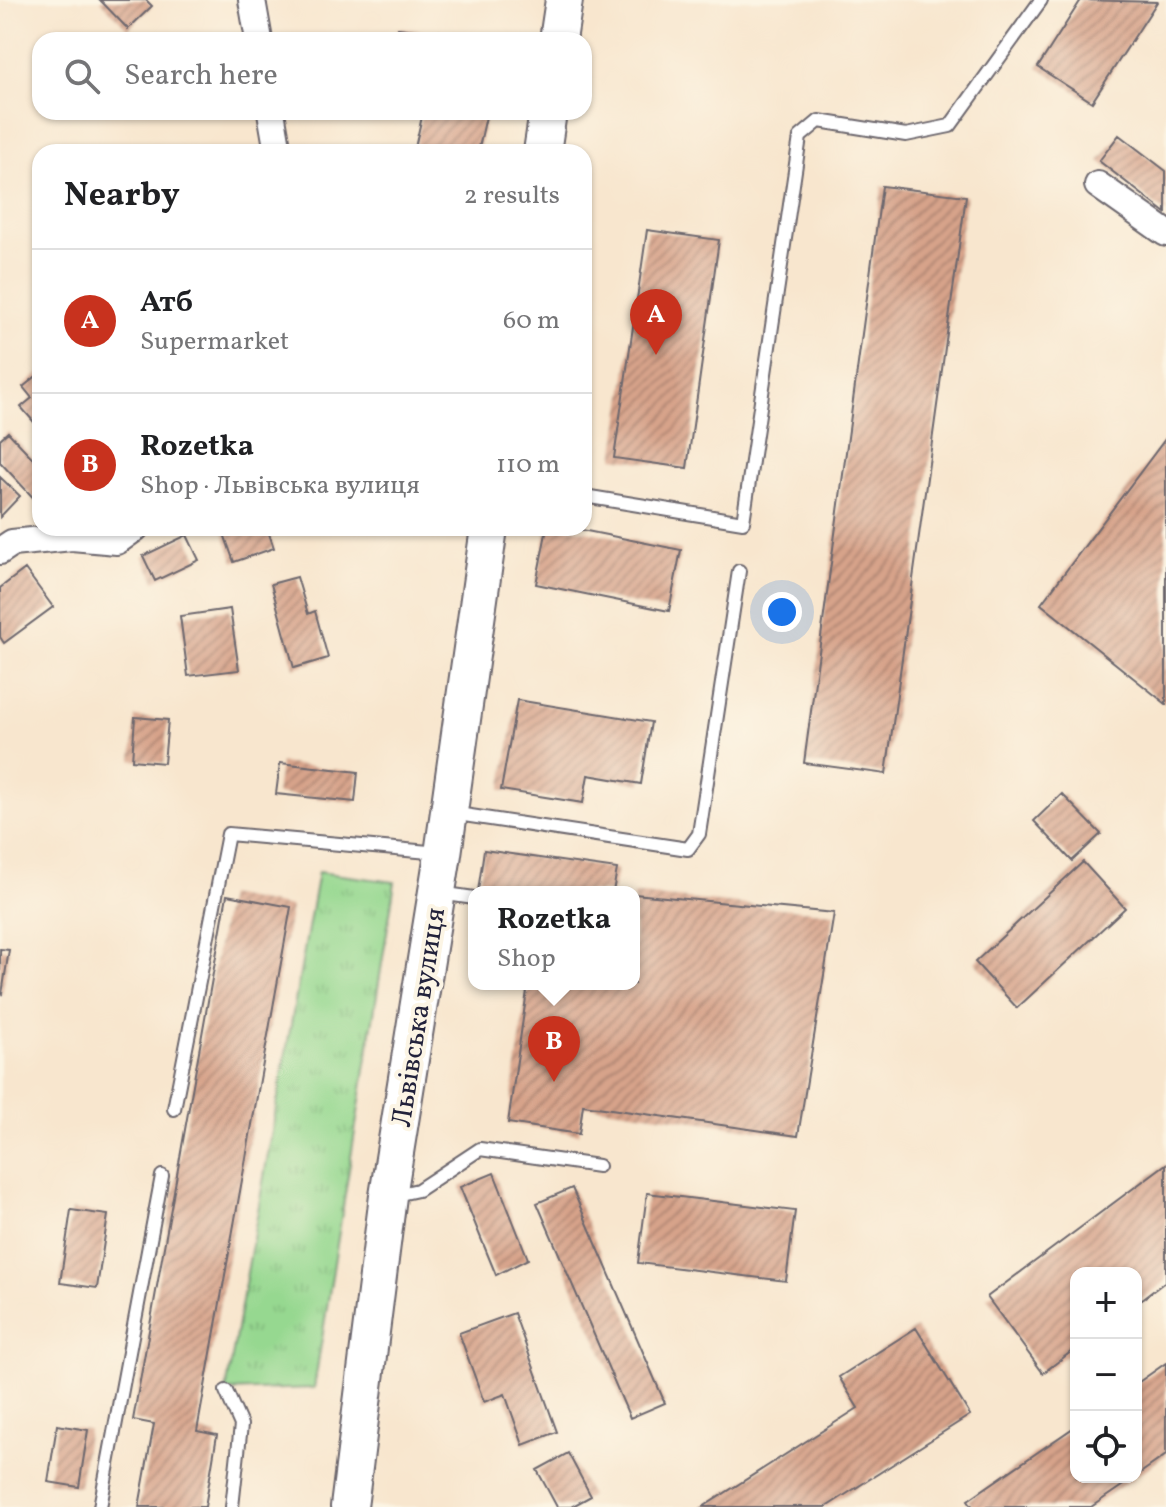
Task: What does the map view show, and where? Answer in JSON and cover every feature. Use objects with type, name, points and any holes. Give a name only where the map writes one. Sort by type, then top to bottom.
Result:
[{"type":"main road","points":[[559,32],[564,0]]},
{"type":"main road","points":[[543,144],[547,120]]},
{"type":"main road","name":"Львівська вулиця","points":[[349,1507],[388,1196],[443,854],[488,536]]},
{"type":"street","points":[[252,0],[258,32]]},
{"type":"street","points":[[272,120],[277,144]]},
{"type":"street","points":[[1098,185],[1166,233]]},
{"type":"street","points":[[0,551],[12,543],[72,537],[117,541],[124,536]]},
{"type":"lane","points":[[592,497],[743,522],[800,137],[819,121],[906,135],[950,126],[1041,0]]},
{"type":"lane","points":[[449,813],[688,849],[699,834],[739,571]]},
{"type":"lane","points":[[174,1109],[228,834],[443,854]]},
{"type":"lane","points":[[437,892],[468,897]]},
{"type":"lane","points":[[388,1196],[418,1190],[480,1149],[598,1166]]},
{"type":"lane","points":[[100,1507],[162,1176]]},
{"type":"lane","points":[[226,1391],[241,1425],[232,1507]]},
{"type":"green space","points":[[318,872],[395,882],[314,1388],[226,1391]]},
{"type":"building","points":[[100,0],[146,0],[152,6],[128,29]]},
{"type":"building","points":[[1081,0],[1157,2],[1092,102],[1038,67]]},
{"type":"building","points":[[398,28],[423,31],[423,32],[398,32]]},
{"type":"building","points":[[421,120],[485,120],[480,144],[416,144]]},
{"type":"building","points":[[1119,135],[1166,171],[1166,213],[1099,161]]},
{"type":"building","points":[[882,186],[966,196],[886,774],[804,763]]},
{"type":"building","points":[[647,230],[719,240],[687,468],[614,458]]},
{"type":"building","points":[[32,380],[32,398],[23,387]]},
{"type":"building","points":[[32,398],[32,420],[21,407]]},
{"type":"building","points":[[8,432],[32,458],[32,496],[0,462],[0,439]]},
{"type":"building","points":[[1166,438],[1166,704],[1041,604]]},
{"type":"building","points":[[0,477],[20,496],[0,517]]},
{"type":"building","points":[[592,532],[681,550],[669,611],[536,584],[545,536],[592,536]]},
{"type":"building","points":[[187,536],[199,560],[155,581],[143,556]]},
{"type":"building","points":[[225,536],[270,536],[274,548],[234,562]]},
{"type":"building","points":[[25,569],[53,607],[4,643],[0,637],[0,588]]},
{"type":"building","points":[[297,577],[308,614],[315,611],[328,658],[294,668],[271,584]]},
{"type":"building","points":[[230,609],[239,670],[188,676],[180,616]]},
{"type":"building","points":[[517,700],[651,722],[641,784],[588,775],[583,803],[501,790]]},
{"type":"building","points":[[135,717],[168,720],[164,763],[132,760]]},
{"type":"building","points":[[280,763],[358,772],[355,802],[276,794]]},
{"type":"building","points":[[1062,794],[1101,834],[1072,861],[1034,821]]},
{"type":"building","points":[[484,850],[617,869],[614,886],[479,886]]},
{"type":"building","points":[[1083,862],[1125,908],[1017,1008],[975,962]]},
{"type":"building","points":[[227,895],[291,907],[197,1431],[217,1435],[205,1507],[139,1507],[154,1424],[133,1420]]},
{"type":"building","points":[[640,895],[834,913],[798,1136],[583,1105],[579,1134],[508,1123],[527,990],[640,990]]},
{"type":"building","points":[[0,949],[9,950],[2,994],[0,993]]},
{"type":"building","points":[[1166,1164],[1166,1281],[1142,1299],[1142,1267],[1070,1267],[1070,1353],[1043,1373],[987,1297]]},
{"type":"building","points":[[494,1173],[528,1259],[496,1275],[460,1187]]},
{"type":"building","points":[[572,1188],[665,1403],[630,1418],[537,1203]]},
{"type":"building","points":[[647,1193],[795,1211],[786,1281],[638,1263]]},
{"type":"building","points":[[71,1210],[108,1215],[97,1288],[60,1283]]},
{"type":"building","points":[[514,1313],[557,1432],[523,1445],[505,1394],[484,1402],[459,1333]]},
{"type":"building","points":[[916,1328],[970,1415],[826,1507],[703,1507],[858,1408],[839,1377]]},
{"type":"building","points":[[1166,1363],[1166,1455],[1142,1472],[1142,1411],[1142,1380]]},
{"type":"building","points":[[57,1425],[88,1430],[79,1487],[48,1482]]},
{"type":"building","points":[[1070,1430],[1070,1483],[1126,1483],[1091,1507],[973,1507],[968,1500]]},
{"type":"building","points":[[568,1453],[591,1496],[571,1507],[557,1507],[537,1470]]},
{"type":"place","name":"Атб","points":[[656,355]]},
{"type":"place","name":"Rozetka","points":[[554,1082]]}]
